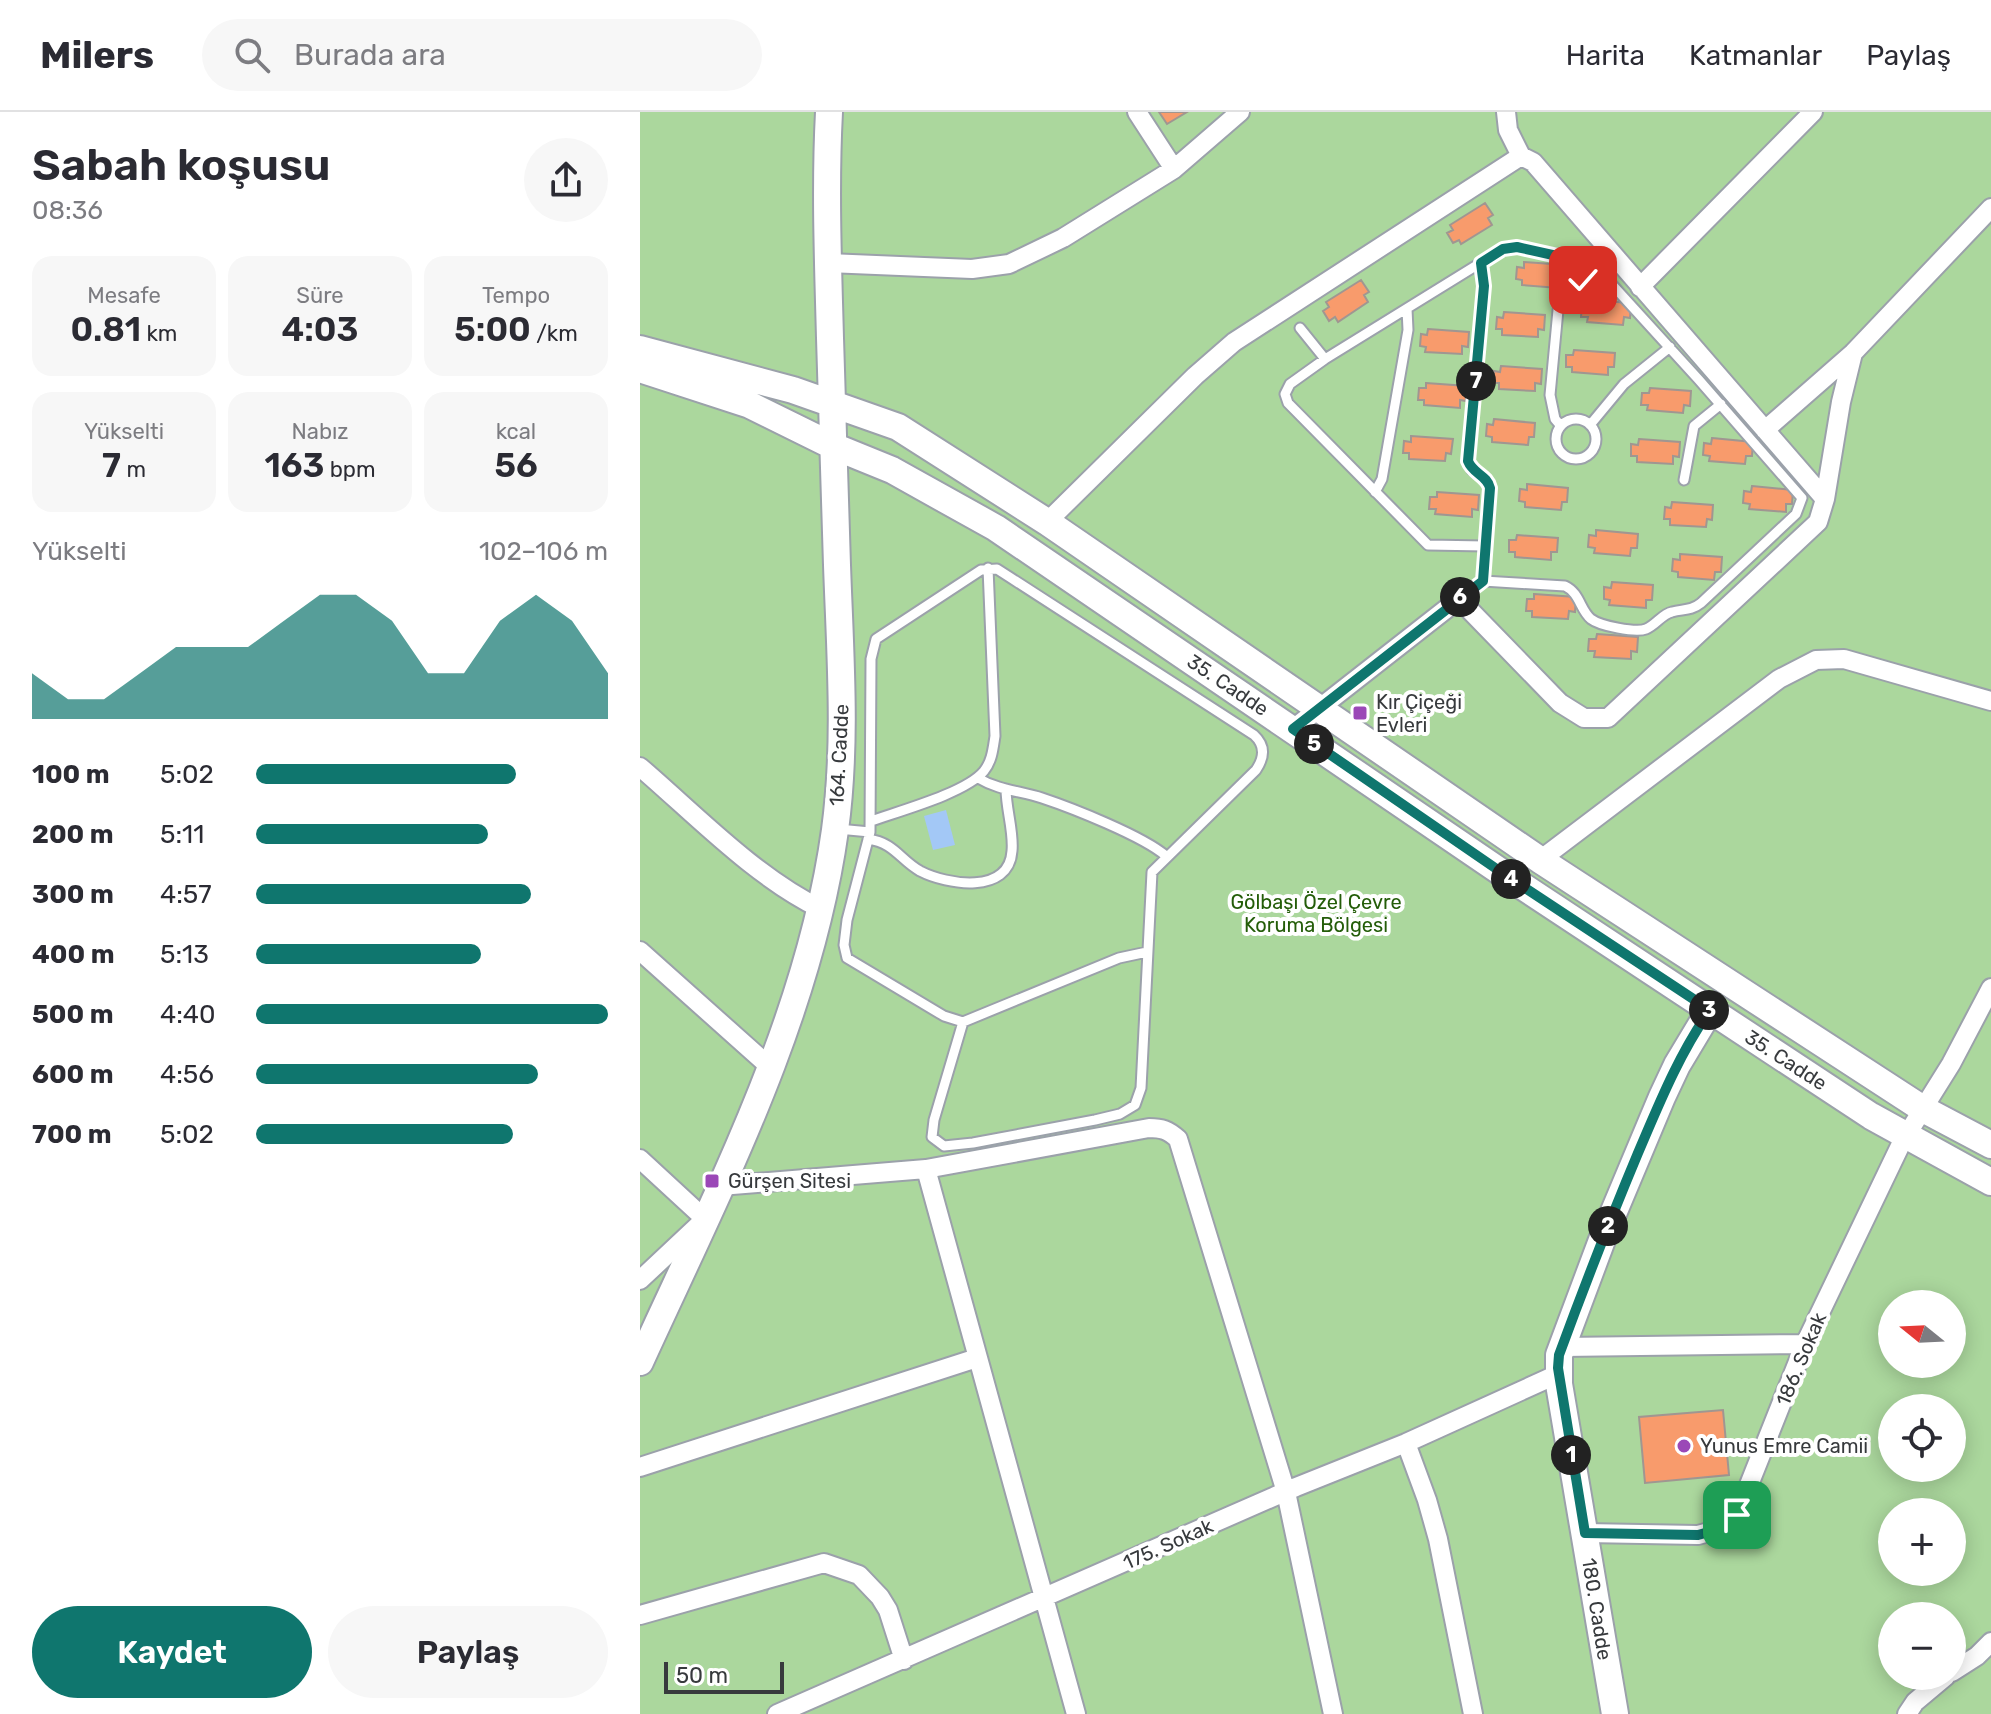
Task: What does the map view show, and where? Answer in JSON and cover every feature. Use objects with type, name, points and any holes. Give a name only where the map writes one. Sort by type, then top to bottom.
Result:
[{"type":"street","name":"164. Cadde","points":[[640,1362],[770,1067],[809,956],[835,829],[842,705],[828,263],[829,112]]},
{"type":"street","points":[[1137,112],[1174,169]]},
{"type":"street","points":[[828,263],[972,269],[1009,264],[1063,238],[1174,169],[1240,112]]},
{"type":"street","points":[[1506,112],[1508,130],[1521,156],[1533,162],[1825,499]]},
{"type":"street","points":[[1640,287],[1813,112]]},
{"type":"street","points":[[1047,522],[1195,376],[1234,342],[1521,156]]},
{"type":"street","points":[[1765,430],[1853,353],[1991,208]]},
{"type":"street","name":"35. Cadde","points":[[640,349],[708,365],[832,402],[898,427],[1047,522],[1540,860],[1923,1109],[1991,1145]]},
{"type":"street","points":[[1293,729],[1459,599],[1560,703],[1584,718],[1608,718],[1818,522],[1853,353]]},
{"type":"street","name":"35. Cadde","points":[[640,369],[750,405],[833,446],[892,470],[996,528],[1501,872],[1710,1010],[1906,1136],[1991,1182]]},
{"type":"street","points":[[1540,860],[1779,679],[1808,663],[1830,658],[1844,659],[1991,701]]},
{"type":"street","points":[[640,767],[755,867],[786,891],[821,909]]},
{"type":"street","points":[[640,951],[770,1067]]},
{"type":"street","name":"186. Sokak","points":[[1585,1533],[1698,1535],[1723,1528],[1737,1515],[1805,1344],[1906,1136],[1991,988]]},
{"type":"street","name":"180. Cadde","points":[[1615,1714],[1558,1374],[1562,1347],[1602,1240],[1677,1065],[1710,1010]]},
{"type":"street","points":[[720,1186],[926,1169],[1149,1128],[1171,1132],[1178,1139],[1286,1492],[1333,1714]]},
{"type":"street","points":[[640,1159],[705,1219],[640,1280]]},
{"type":"street","points":[[926,1169],[1076,1714]]},
{"type":"street","points":[[1562,1347],[1805,1344]]},
{"type":"street","points":[[640,1467],[977,1358]]},
{"type":"street","name":"175. Sokak","points":[[777,1714],[825,1705],[904,1660],[1558,1374]]},
{"type":"street","points":[[1406,1443],[1438,1539],[1473,1714]]},
{"type":"street","points":[[640,1615],[824,1563],[859,1575],[880,1597],[888,1610],[904,1660]]},
{"type":"street","points":[[1966,1663],[1991,1642]]},
{"type":"street","points":[[1907,1714],[1929,1690]]},
{"type":"lane","points":[[1459,599],[1483,581],[1565,586],[1574,591],[1593,621],[1642,630],[1669,612],[1695,609],[1796,514],[1802,502],[1795,488],[1607,276],[1594,266],[1567,256],[1517,247],[1503,249],[1325,359],[1290,384],[1285,394],[1285,399],[1431,547],[1485,546]]},
{"type":"lane","points":[[1481,263],[1484,286],[1468,461],[1472,470],[1488,481],[1490,488],[1483,581]]},
{"type":"lane","points":[[1561,426],[1555,419],[1550,395],[1558,310],[1594,266]]},
{"type":"lane","points":[[1375,492],[1382,479],[1408,330],[1407,309]]},
{"type":"lane","points":[[1300,328],[1325,359]]},
{"type":"lane","points":[[1590,425],[1624,384],[1670,347]]},
{"type":"lane","points":[[1684,480],[1694,426],[1721,404]]},
{"type":"lane","points":[[1575,419],[1590,425],[1596,440],[1588,454],[1581,458],[1565,455],[1559,449],[1557,433],[1561,426],[1575,419]]},
{"type":"lane","points":[[835,829],[870,831],[968,785],[990,762],[995,736],[988,568]]},
{"type":"lane","points":[[963,1022],[932,1132],[934,1141],[944,1146],[1120,1114],[1135,1105],[1141,1088],[1152,872],[1256,770],[1263,754],[1259,740],[997,569],[988,568],[973,573],[876,639],[871,659],[870,831],[847,920],[844,945],[847,958],[944,1016],[963,1022],[1119,958],[1147,952]]},
{"type":"lane","points":[[978,778],[990,785],[1060,805],[1156,848],[1166,856]]},
{"type":"lane","points":[[870,831],[912,866],[933,876],[951,880],[990,881],[1007,869],[1013,848],[1006,789]]},
{"type":"green space","name":"Gölbaşı Özel Çevre Koruma Bölgesi","points":[[640,112],[1991,112],[1991,1714],[640,1714]]},
{"type":"water","points":[[946,810],[955,845],[933,850],[924,816]]},
{"type":"building","points":[[1159,112],[1187,112],[1167,124]]},
{"type":"building","points":[[1485,203],[1493,215],[1488,218],[1492,225],[1461,244],[1459,240],[1453,243],[1447,233],[1453,230],[1450,225]]},
{"type":"building","points":[[1524,262],[1566,265],[1564,280],[1558,280],[1558,288],[1522,285],[1522,280],[1516,279],[1517,267],[1524,268]]},
{"type":"building","points":[[1361,280],[1369,292],[1364,295],[1368,302],[1338,322],[1335,317],[1329,321],[1323,311],[1329,307],[1326,302]]},
{"type":"building","points":[[1589,300],[1631,303],[1630,318],[1624,317],[1623,325],[1587,322],[1588,317],[1581,317],[1582,305],[1589,305]]},
{"type":"building","points":[[1504,312],[1545,315],[1544,330],[1538,329],[1538,337],[1502,335],[1502,329],[1496,329],[1497,317],[1503,318]]},
{"type":"building","points":[[1428,329],[1469,332],[1468,347],[1462,346],[1462,354],[1425,352],[1426,347],[1420,346],[1421,334],[1427,335]]},
{"type":"building","points":[[1574,350],[1615,353],[1614,367],[1608,367],[1608,375],[1572,372],[1572,367],[1566,367],[1566,355],[1573,355]]},
{"type":"building","points":[[1501,366],[1542,369],[1541,384],[1535,383],[1535,391],[1499,389],[1499,383],[1493,383],[1494,371],[1500,372]]},
{"type":"building","points":[[1426,383],[1467,386],[1466,401],[1460,400],[1460,408],[1424,405],[1424,400],[1418,400],[1419,388],[1426,388]]},
{"type":"building","points":[[1650,388],[1691,391],[1690,406],[1684,405],[1683,413],[1647,410],[1648,405],[1641,405],[1642,393],[1649,393]]},
{"type":"building","points":[[1494,419],[1535,423],[1534,437],[1529,437],[1528,445],[1492,442],[1492,437],[1486,436],[1487,424],[1493,425]]},
{"type":"building","points":[[1411,436],[1453,439],[1451,454],[1446,453],[1445,461],[1409,459],[1409,453],[1403,453],[1404,441],[1411,442]]},
{"type":"building","points":[[1712,438],[1753,442],[1752,456],[1746,456],[1745,464],[1709,461],[1710,456],[1703,455],[1704,443],[1711,444]]},
{"type":"building","points":[[1639,439],[1680,442],[1679,457],[1673,456],[1673,464],[1637,462],[1637,456],[1631,456],[1631,444],[1638,445]]},
{"type":"building","points":[[1527,484],[1568,488],[1567,502],[1562,502],[1561,510],[1525,507],[1525,502],[1519,501],[1520,489],[1527,490]]},
{"type":"building","points":[[1752,486],[1793,490],[1792,504],[1786,504],[1786,512],[1749,509],[1750,504],[1743,503],[1744,491],[1751,492]]},
{"type":"building","points":[[1437,492],[1479,495],[1478,510],[1472,509],[1472,517],[1435,514],[1436,509],[1429,509],[1430,497],[1437,497]]},
{"type":"building","points":[[1672,502],[1713,505],[1712,520],[1707,519],[1706,527],[1670,525],[1670,519],[1664,519],[1665,507],[1671,508]]},
{"type":"building","points":[[1596,530],[1638,534],[1637,548],[1631,548],[1630,556],[1594,553],[1595,548],[1588,547],[1589,535],[1596,536]]},
{"type":"building","points":[[1517,535],[1558,538],[1557,552],[1551,552],[1551,560],[1515,557],[1515,552],[1509,552],[1509,540],[1516,540]]},
{"type":"building","points":[[1680,554],[1722,557],[1721,572],[1715,572],[1714,580],[1678,577],[1678,572],[1672,571],[1673,559],[1680,560]]},
{"type":"building","points":[[1612,582],[1653,585],[1652,600],[1646,600],[1646,608],[1609,605],[1610,600],[1604,599],[1604,587],[1611,588]]},
{"type":"building","points":[[1534,594],[1576,597],[1575,612],[1569,611],[1568,619],[1532,617],[1532,611],[1526,611],[1527,599],[1534,599]]},
{"type":"building","points":[[1597,634],[1638,637],[1637,652],[1631,651],[1631,659],[1594,657],[1595,651],[1588,651],[1589,639],[1596,639]]},
{"type":"building","name":"Yunus Emre Camii","points":[[1723,1410],[1729,1475],[1645,1483],[1639,1417]]},
{"type":"place","name":"Kır Çiçeği Evleri","points":[[1360,713]]},
{"type":"place","name":"Gürşen Sitesi","points":[[712,1181]]},
{"type":"place","name":"Yunus Emre Camii","points":[[1684,1446]]},
{"type":"route","points":[[1583,280],[1594,266],[1589,263],[1517,247],[1503,249],[1481,263],[1484,286],[1468,461],[1472,470],[1488,481],[1490,488],[1483,581],[1293,729],[1710,1010],[1662,1097],[1602,1240],[1559,1355],[1558,1368],[1585,1533],[1698,1535],[1723,1528],[1737,1515]]}]
